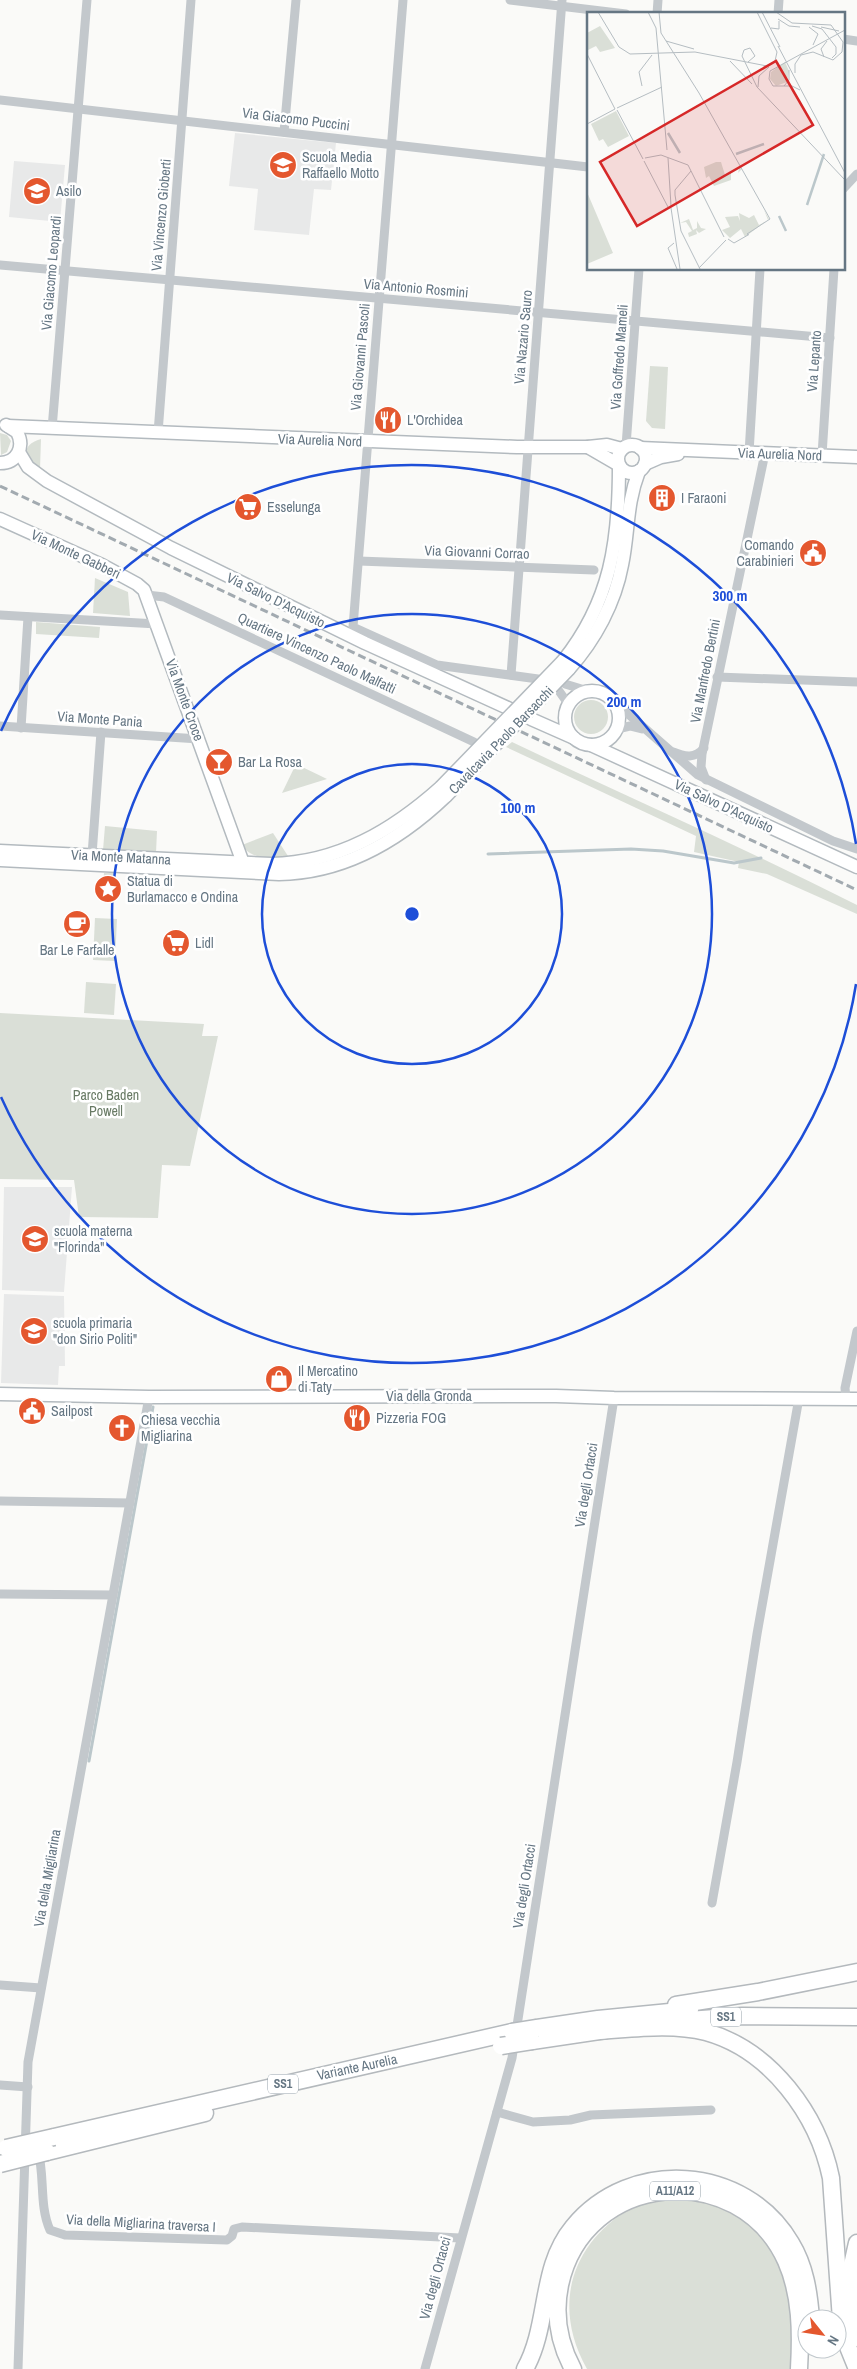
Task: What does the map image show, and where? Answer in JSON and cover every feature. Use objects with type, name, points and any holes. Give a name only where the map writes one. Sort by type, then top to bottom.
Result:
[{"type":"highway","points":[[597,2025],[618,2013],[758,1992],[857,1972]]},
{"type":"highway","name":"SS1","points":[[597,2025],[727,2007],[816,2004],[857,2006]]},
{"type":"highway","name":"SS1","points":[[597,2025],[785,2015],[857,2017]]},
{"type":"highway","points":[[597,2025],[686,2029],[706,2032],[727,2040],[758,2060],[772,2072],[807,2114],[822,2144],[831,2178],[849,2262],[851,2299],[857,2338]]},
{"type":"highway","name":"Variante Aurelia","points":[[3,2149],[50,2144],[501,2046],[534,2035],[597,2025]]},
{"type":"highway","name":"Variante Aurelia","points":[[0,2164],[50,2144],[512,2032],[534,2035]]},
{"type":"highway","points":[[525,2369],[538,2338],[552,2264],[565,2238],[578,2221],[599,2202],[620,2190],[646,2181],[678,2178],[702,2180],[728,2188],[757,2205],[784,2232],[795,2250],[806,2280],[810,2309]]},
{"type":"highway","name":"A11/A12","points":[[573,2369],[562,2342],[558,2305],[562,2277],[572,2252],[587,2230],[614,2208],[645,2194],[675,2191],[702,2194],[729,2203],[755,2219],[773,2239],[789,2268],[799,2306],[800,2369]]},
{"type":"highway","points":[[857,2243],[849,2262],[846,2284],[849,2332],[857,2356]]},
{"type":"highway","points":[[849,2262],[842,2326],[848,2349],[857,2369]]},
{"type":"street","name":"Via Giacomo Leopardi","points":[[52,429],[87,0]]},
{"type":"street","name":"Via Vincenzo Gioberti","points":[[158,433],[191,0]]},
{"type":"street","points":[[284,132],[296,0]]},
{"type":"street","name":"Via Giovanni Pascoli","points":[[403,0],[353,627],[437,665],[511,675]]},
{"type":"street","points":[[510,0],[562,3],[614,12]]},
{"type":"street","name":"Via Nazario Sauro","points":[[511,675],[562,3]]},
{"type":"street","points":[[844,39],[857,41]]},
{"type":"street","name":"Via Giacomo Puccini","points":[[0,100],[587,167]]},
{"type":"street","points":[[844,188],[857,174]]},
{"type":"street","name":"Via Antonio Rosmini","points":[[0,265],[65,269],[378,299],[830,338]]},
{"type":"street","name":"Via Goffredo Mameli","points":[[624,448],[639,270]]},
{"type":"street","points":[[749,453],[760,270]]},
{"type":"street","name":"Via Lepanto","points":[[822,455],[834,270]]},
{"type":"street","name":"Via Aurelia Nord","points":[[2,425],[52,429],[367,442],[528,447],[611,445],[624,448]]},
{"type":"street","name":"Via Salvo D'Acquisto","points":[[2,425],[17,432],[20,448],[28,467],[47,481]]},
{"type":"street","name":"Via Aurelia Nord","points":[[2,463],[13,460],[20,448],[31,436],[52,429]]},
{"type":"street","points":[[588,447],[629,473],[642,468],[646,456],[640,448],[633,445],[624,448],[618,456],[619,465]]},
{"type":"street","name":"Via Aurelia Nord","points":[[640,448],[857,457]]},
{"type":"street","name":"Via Aurelia Nord","points":[[642,468],[667,455],[703,451]]},
{"type":"street","name":"Via Manfredo Bertini","points":[[706,780],[701,767],[704,747],[765,453]]},
{"type":"street","name":"Via Salvo D'Acquisto","points":[[2,463],[47,481],[209,568],[356,639],[510,709]]},
{"type":"street","name":"Cavalcavia Paolo Barsacchi","points":[[566,665],[590,622],[607,582],[616,537],[619,465]]},
{"type":"street","name":"Cavalcavia Paolo Barsacchi","points":[[238,867],[291,863],[344,850],[378,835],[443,791],[566,665],[598,629],[616,589],[622,564],[630,497],[642,468]]},
{"type":"street","name":"Via Monte Gabberi","points":[[0,519],[102,565],[137,584],[147,595]]},
{"type":"street","name":"Via Giovanni Corrao","points":[[359,561],[594,570]]},
{"type":"street","name":"Via Monte Croce","points":[[147,595],[199,739],[238,867]]},
{"type":"street","name":"Quartiere Vincenzo Paolo Malfatti","points":[[147,595],[164,597],[474,742]]},
{"type":"street","points":[[0,615],[157,624]]},
{"type":"street","points":[[21,728],[28,617]]},
{"type":"street","points":[[511,675],[538,679]]},
{"type":"street","points":[[717,677],[857,682]]},
{"type":"street","points":[[574,738],[567,727],[567,709],[562,687],[599,692],[610,698],[689,769],[706,780],[833,841],[857,849]]},
{"type":"street","name":"Via Salvo D'Acquisto","points":[[588,691],[577,696],[567,709],[547,720],[532,719],[857,867]]},
{"type":"street","points":[[610,698],[618,713],[613,734],[618,753],[629,763]]},
{"type":"street","name":"Via Monte Pania","points":[[0,726],[199,739]]},
{"type":"street","points":[[591,745],[604,742],[613,734],[630,726],[644,730]]},
{"type":"street","points":[[92,855],[101,732]]},
{"type":"street","points":[[672,752],[690,756],[698,753],[704,747]]},
{"type":"street","name":"Via Monte Matanna","points":[[0,851],[92,855],[238,867]]},
{"type":"street","name":"Via Monte Matanna","points":[[0,860],[238,867]]},
{"type":"street","points":[[851,1399],[845,1388],[857,1331]]},
{"type":"street","name":"Via della Gronda","points":[[0,1394],[149,1397],[556,1396],[851,1399]]},
{"type":"street","name":"Via della Migliarina","points":[[18,2369],[28,2116],[28,2062],[149,1397]]},
{"type":"street","name":"Via degli Ortacci","points":[[425,2369],[460,2238],[512,2058],[614,1398]]},
{"type":"street","points":[[712,1903],[757,1634],[800,1398]]},
{"type":"street","points":[[0,1501],[130,1503]]},
{"type":"street","points":[[0,1594],[113,1595]]},
{"type":"street","points":[[0,1985],[40,1988]]},
{"type":"street","points":[[0,2085],[28,2087]]},
{"type":"street","points":[[497,2112],[533,2122],[570,2120],[591,2115],[710,2110]]},
{"type":"street","name":"Via della Migliarina traversa I","points":[[28,2116],[41,2164],[46,2220],[50,2230],[65,2235],[227,2240],[232,2236],[234,2228],[242,2226],[460,2238]]},
{"type":"shaded area","name":"Scuola Media Raffaello Motto","points":[[235,133],[336,143],[331,190],[314,189],[309,235],[254,230],[258,189],[229,186]]},
{"type":"shaded area","name":"Asilo","points":[[14,161],[65,165],[60,222],[9,217]]},
{"type":"shaded area","name":"scuola materna \"Florinda\"","points":[[4,1187],[72,1187],[64,1292],[2,1290]]},
{"type":"shaded area","name":"scuola primaria \"don Sirio Politi\"","points":[[4,1294],[64,1296],[65,1366],[59,1366],[58,1385],[1,1383]]},
{"type":"green space","points":[[650,366],[668,367],[665,429],[652,428],[646,421]]},
{"type":"green space","points":[[0,433],[7,435],[11,441],[7,452],[1,455]]},
{"type":"green space","points":[[41,439],[40,469],[28,457],[27,449],[29,445]]},
{"type":"green space","points":[[95,578],[128,592],[130,616],[93,613]]},
{"type":"green space","points":[[36,622],[100,627],[99,638],[36,634]]},
{"type":"green space","points":[[591,700],[598,701],[603,705],[607,710],[607,724],[603,729],[598,733],[591,734],[584,733],[579,729],[575,724],[574,717],[575,710],[579,705],[584,701]]},
{"type":"green space","points":[[512,742],[728,842],[857,905],[857,914],[767,874],[738,868],[739,862],[694,852],[696,836],[506,747]]},
{"type":"green space","points":[[296,764],[327,779],[282,793]]},
{"type":"green space","points":[[105,826],[157,831],[156,853],[103,850]]},
{"type":"green space","points":[[273,833],[288,856],[269,858],[256,856],[242,845]]},
{"type":"green space","points":[[104,873],[115,873],[113,879],[116,890],[113,896],[109,897],[102,892]]},
{"type":"green space","points":[[95,918],[117,919],[115,961],[93,960]]},
{"type":"green space","points":[[86,982],[116,984],[114,1015],[84,1013]]},
{"type":"green space","name":"Parco Baden Powell","points":[[0,1013],[204,1024],[202,1036],[218,1036],[190,1166],[162,1165],[158,1218],[79,1217],[74,1180],[0,1179]]},
{"type":"green space","points":[[660,2197],[715,2202],[747,2220],[775,2254],[791,2299],[793,2369],[587,2369],[576,2346],[569,2300],[573,2279],[581,2258],[593,2240],[610,2223],[634,2206]]},
{"type":"waterway","points":[[488,854],[631,849],[663,851],[734,863],[761,858]]},
{"type":"waterway","points":[[89,1761],[153,1407]]},
{"type":"railway","points":[[0,486],[857,890]]},
{"type":"place","name":"Scuola Media Raffaello Motto","points":[[283,165]]},
{"type":"place","name":"Asilo","points":[[37,191]]},
{"type":"place","name":"L'Orchidea","points":[[388,420]]},
{"type":"place","name":"I Faraoni","points":[[662,498]]},
{"type":"place","name":"Esselunga","points":[[248,507]]},
{"type":"place","name":"Comando Carabinieri","points":[[813,553]]},
{"type":"place","name":"Bar La Rosa","points":[[219,762]]},
{"type":"place","name":"Statua di Burlamacco e Ondina","points":[[108,889]]},
{"type":"place","name":"Bar Le Farfalle","points":[[77,924]]},
{"type":"place","name":"Lidl","points":[[176,943]]},
{"type":"place","name":"scuola materna \"Florinda\"","points":[[35,1239]]},
{"type":"place","name":"scuola primaria \"don Sirio Politi\"","points":[[34,1331]]},
{"type":"place","name":"Il Mercatino di Taty","points":[[279,1379]]},
{"type":"place","name":"Sailpost","points":[[32,1411]]},
{"type":"place","name":"Pizzeria FOG","points":[[357,1418]]},
{"type":"place","name":"Chiesa vecchia Migliarina","points":[[122,1428]]}]
